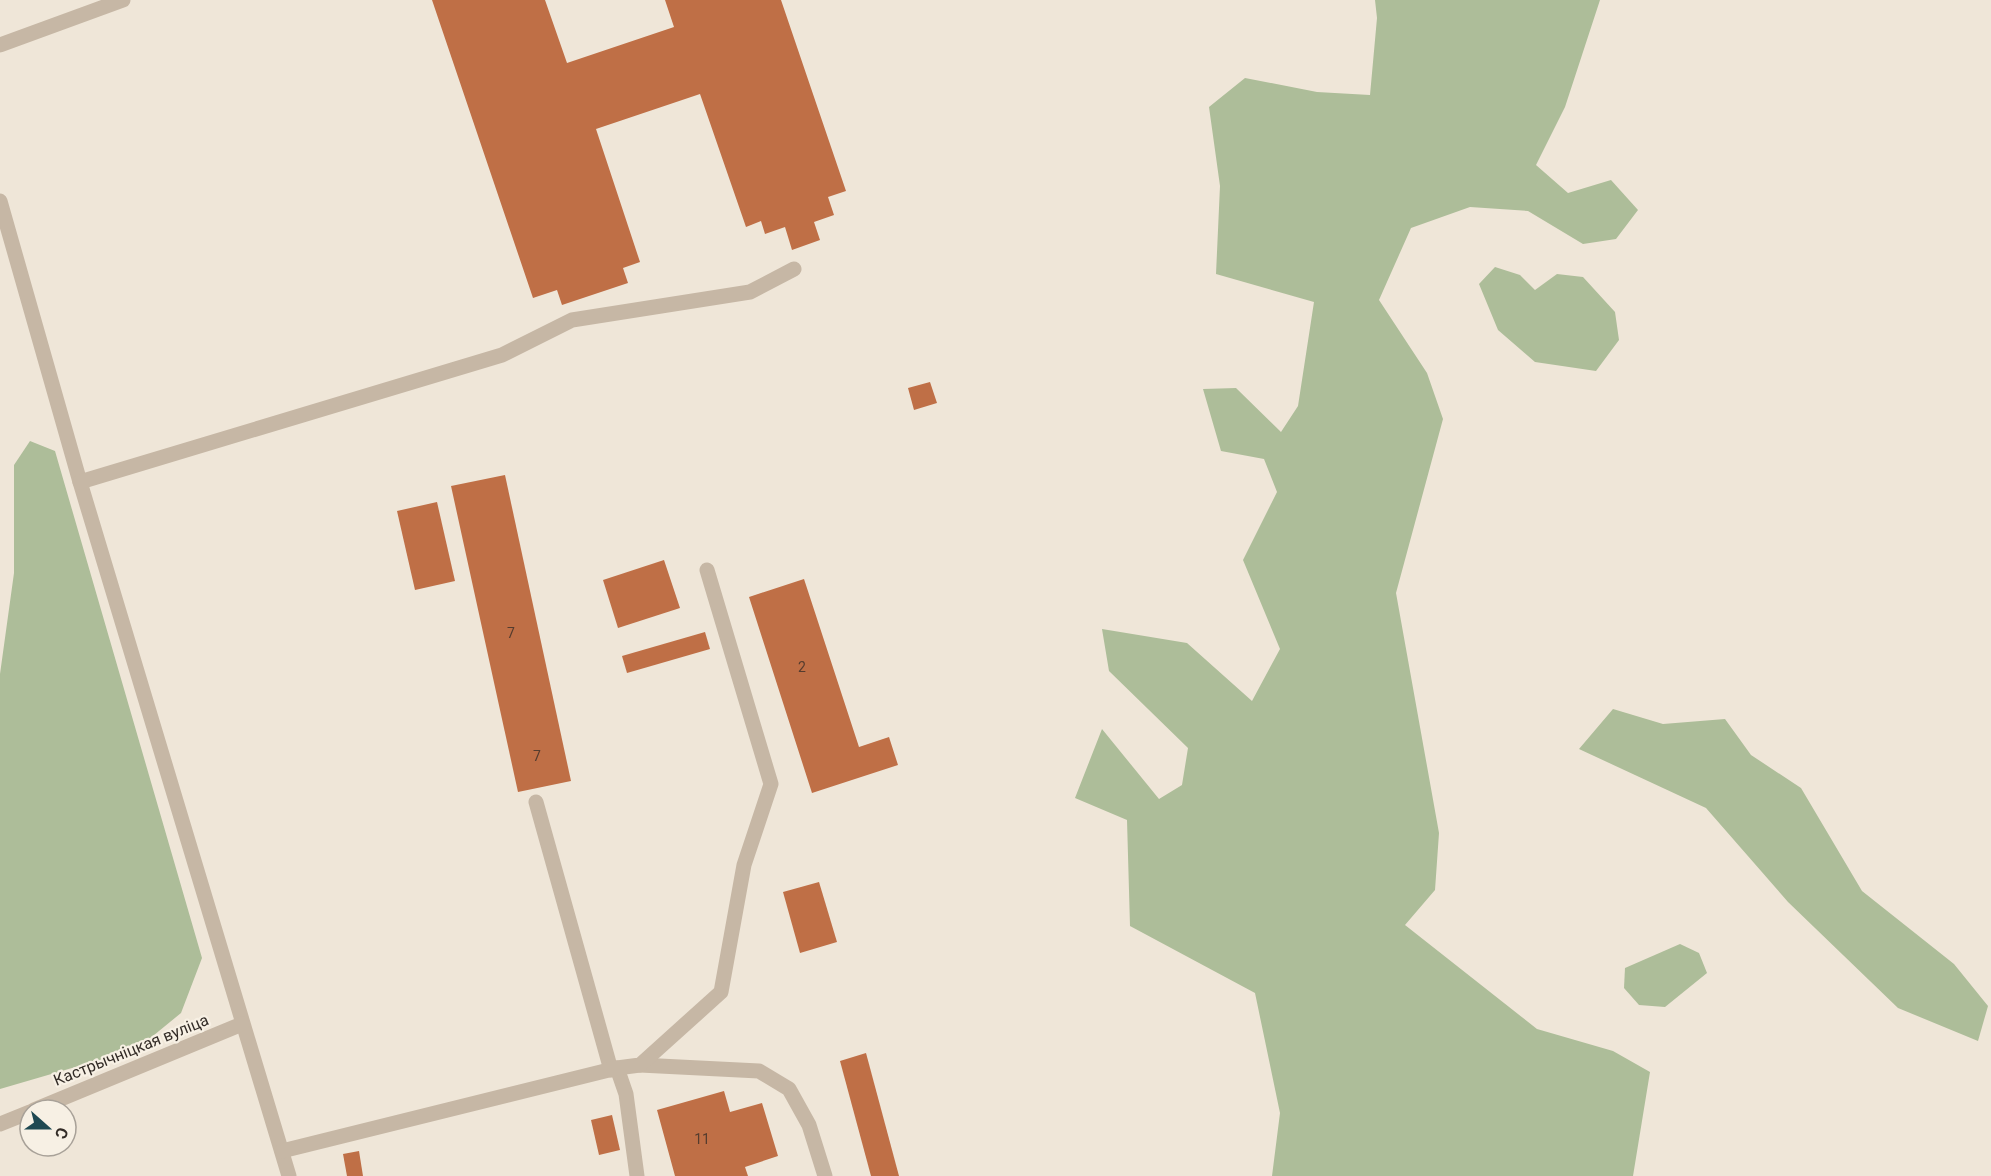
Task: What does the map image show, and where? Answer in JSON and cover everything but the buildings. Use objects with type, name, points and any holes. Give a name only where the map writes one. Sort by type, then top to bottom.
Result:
[{"type":"street","points":[[0,45],[123,0]]},
{"type":"street","points":[[0,201],[80,482],[289,1176]]},
{"type":"street","points":[[80,482],[502,355],[572,320],[750,292],[794,269]]},
{"type":"street","points":[[640,1065],[676,1036],[721,992],[744,865],[771,784],[707,570]]},
{"type":"street","points":[[536,802],[614,1069],[626,1094],[637,1176]]},
{"type":"street","name":"Кастрычніцкая вуліца","points":[[63,1098],[242,1024]]},
{"type":"street","points":[[282,1151],[614,1069],[640,1065],[759,1071],[789,1089],[809,1125],[825,1176]]},
{"type":"street","name":"Кастрычніцкая вуліца","points":[[0,1124],[18,1117]]},
{"type":"green space","points":[[1375,0],[1600,0],[1565,107],[1536,165],[1568,193],[1611,180],[1638,210],[1616,239],[1583,244],[1528,211],[1470,207],[1411,228],[1379,300],[1427,373],[1443,419],[1396,593],[1439,833],[1435,890],[1405,925],[1537,1029],[1613,1051],[1650,1072],[1633,1176],[1272,1176],[1280,1113],[1255,993],[1130,926],[1127,820],[1075,798],[1102,729],[1159,799],[1182,785],[1188,748],[1109,671],[1102,629],[1187,643],[1252,701],[1280,649],[1243,560],[1277,492],[1264,459],[1221,451],[1203,389],[1236,388],[1281,432],[1298,406],[1314,302],[1216,274],[1220,186],[1209,107],[1245,78],[1317,92],[1370,95],[1377,18]]},
{"type":"green space","points":[[1495,267],[1520,275],[1535,290],[1557,274],[1583,277],[1615,312],[1619,340],[1596,371],[1535,362],[1498,330],[1479,284]]},
{"type":"green space","points":[[30,441],[55,451],[202,958],[181,1013],[137,1049],[0,1089],[0,674],[14,573],[14,465]]},
{"type":"green space","points":[[1613,709],[1663,724],[1725,719],[1751,755],[1801,788],[1862,891],[1954,964],[1988,1006],[1978,1041],[1898,1008],[1788,902],[1706,808],[1579,749]]},
{"type":"green space","points":[[1680,944],[1699,953],[1707,973],[1665,1007],[1639,1005],[1624,988],[1625,968]]}]
